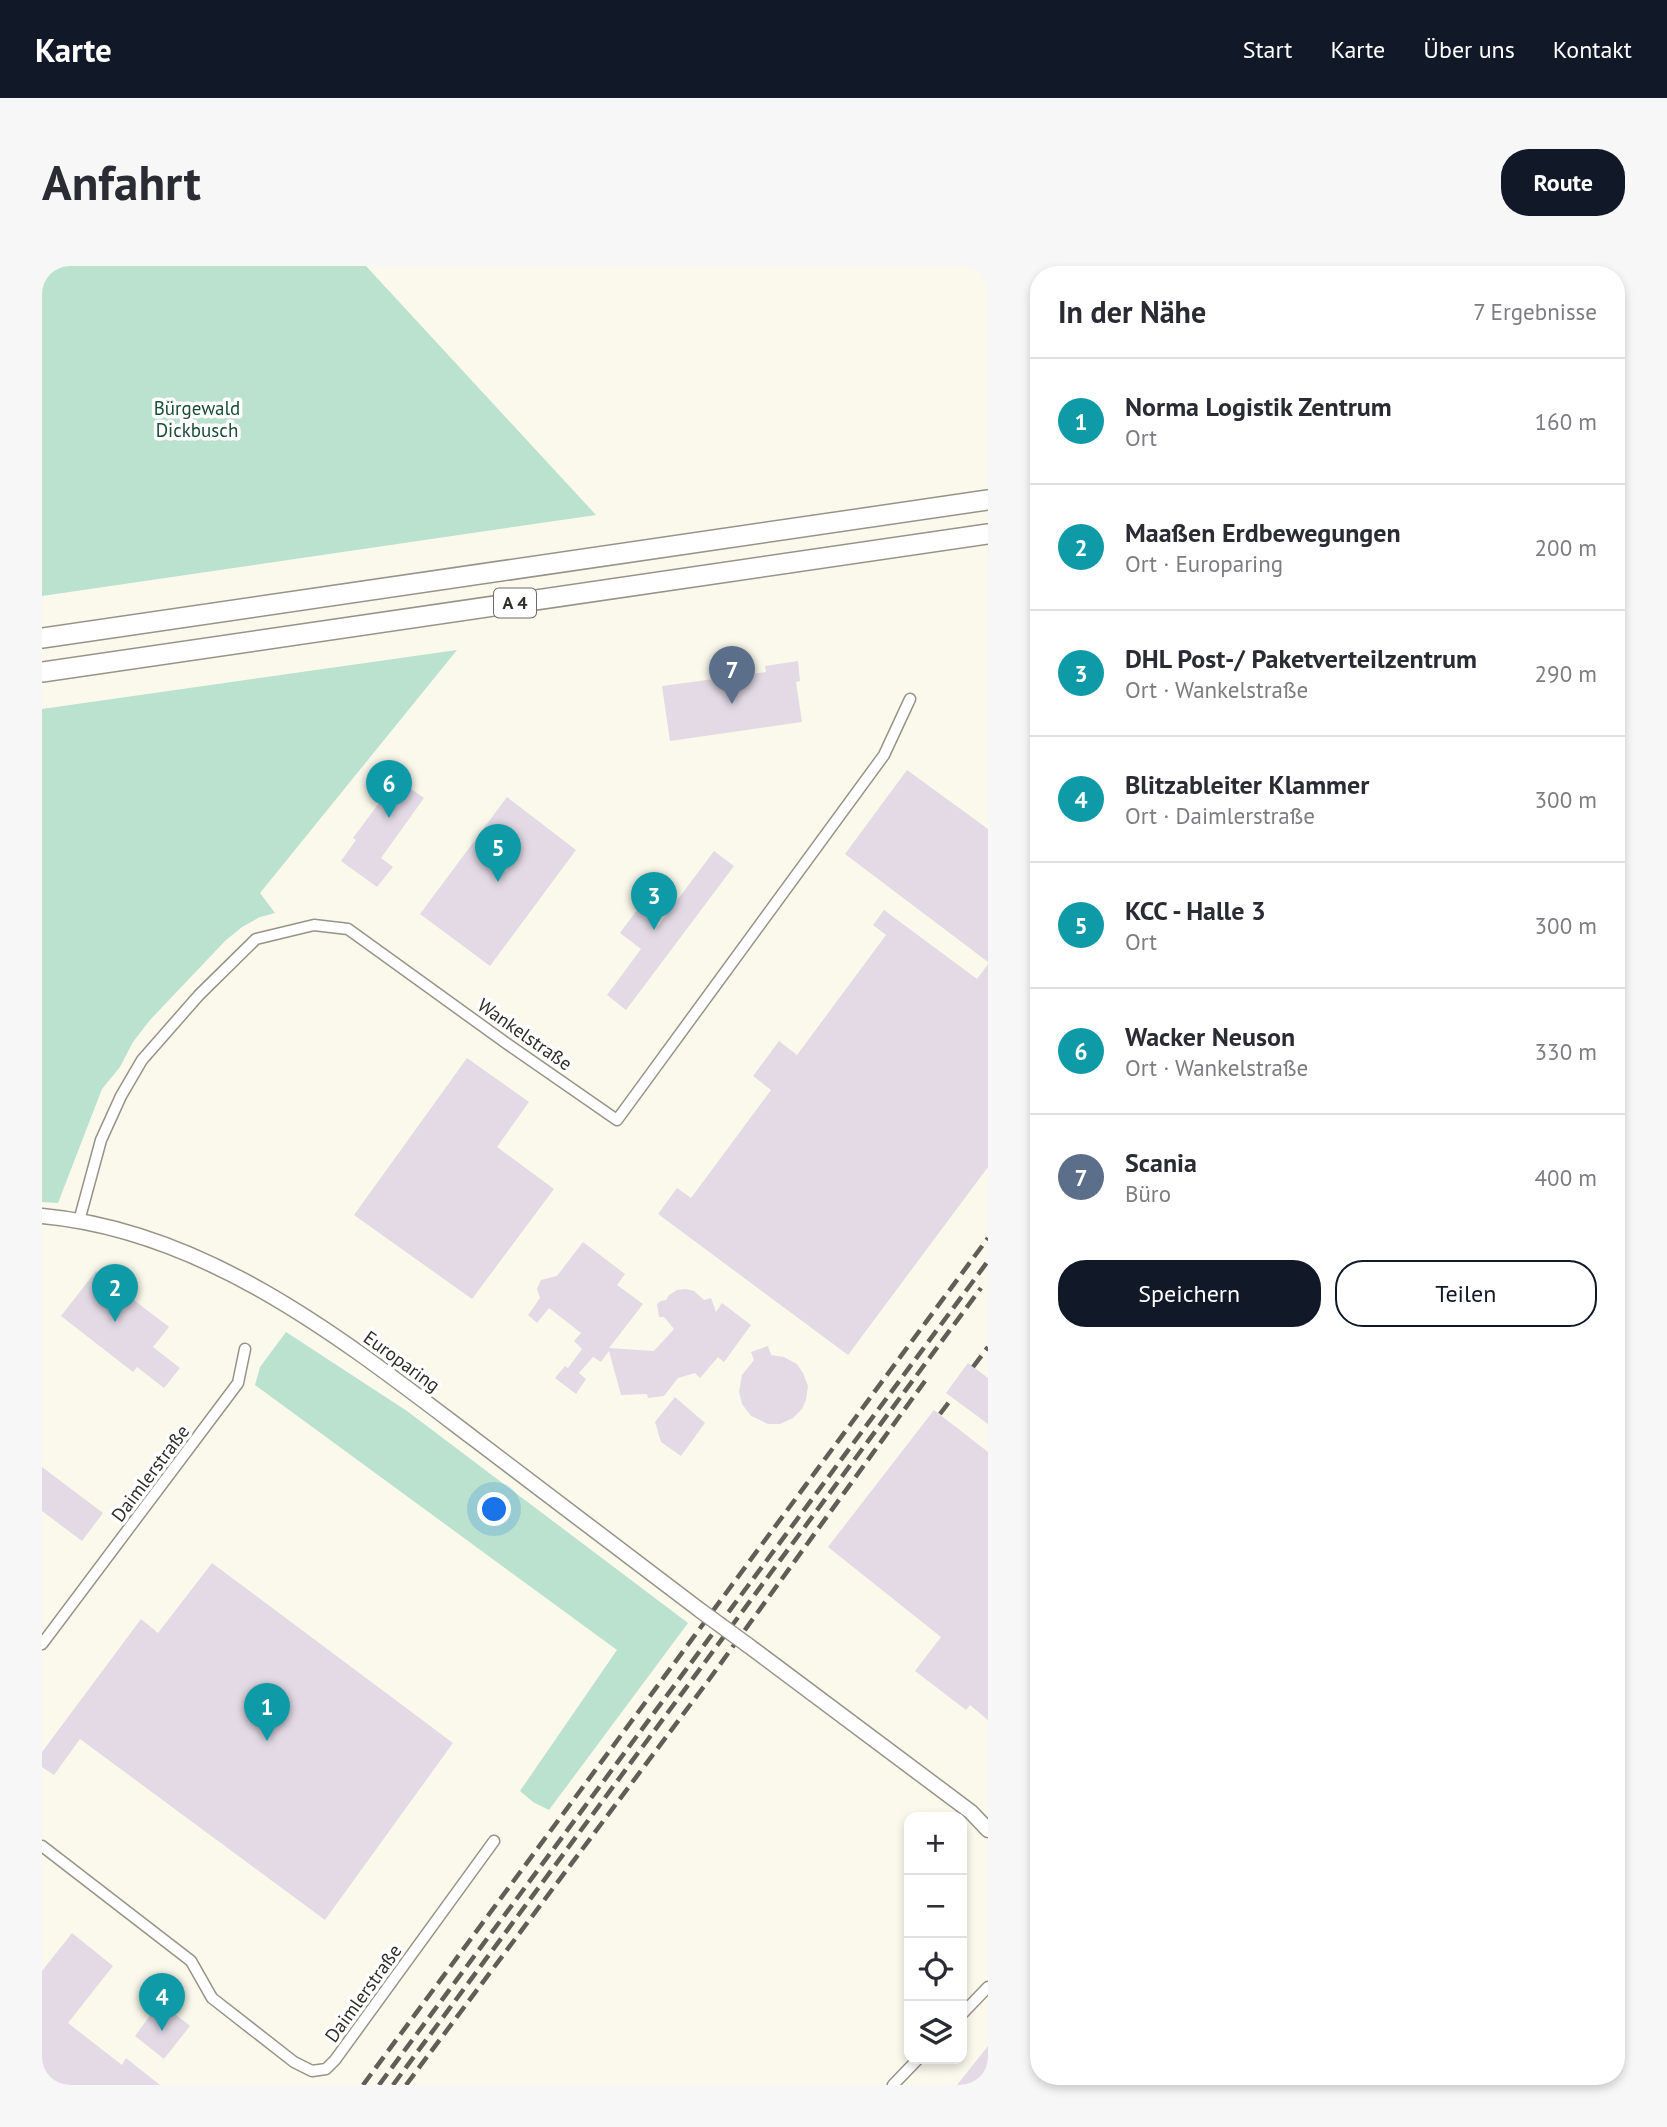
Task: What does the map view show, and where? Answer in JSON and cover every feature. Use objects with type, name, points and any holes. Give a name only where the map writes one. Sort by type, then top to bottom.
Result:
[{"type":"highway","name":"A 4","points":[[42,638],[988,500]]},
{"type":"highway","name":"A 4","points":[[42,672],[988,534]]},
{"type":"street","name":"Wankelstraße","points":[[79,1221],[101,1140],[121,1096],[142,1060],[198,995],[257,939],[314,925],[348,929],[617,1119],[884,755],[910,699]]},
{"type":"street","name":"Europaring","points":[[42,1216],[79,1221],[138,1236],[183,1252],[261,1290],[303,1316],[417,1396],[971,1812]]},
{"type":"street","name":"Daimlerstraße","points":[[42,1644],[239,1383],[245,1349]]},
{"type":"street","points":[[971,1812],[988,1820]]},
{"type":"street","points":[[971,1812],[988,1830]]},
{"type":"street","name":"Daimlerstraße","points":[[42,1846],[191,1961],[212,1998],[294,2062],[312,2071],[326,2069],[335,2060],[494,1841]]},
{"type":"street","points":[[967,2009],[988,1987]]},
{"type":"street","points":[[893,2085],[913,2064]]},
{"type":"green space","name":"Bürgewald Dickbusch","points":[[42,266],[366,266],[596,515],[42,596]]},
{"type":"green space","points":[[457,650],[260,893],[275,913],[260,917],[242,927],[225,941],[150,1020],[133,1042],[120,1067],[102,1089],[58,1203],[42,1202],[42,709]]},
{"type":"green space","points":[[286,1332],[407,1411],[688,1623],[549,1810],[520,1791],[617,1650],[255,1385],[260,1367]]},
{"type":"building","points":[[798,661],[800,681],[796,682],[802,722],[670,741],[662,686],[766,672],[765,666]]},
{"type":"building","points":[[907,770],[988,829],[988,962],[845,854]]},
{"type":"building","points":[[397,779],[424,798],[381,858],[393,867],[377,887],[341,861],[356,840],[353,838]]},
{"type":"building","points":[[507,797],[576,850],[490,966],[420,914]]},
{"type":"building","points":[[714,851],[734,866],[626,1010],[607,995],[641,949],[620,933],[637,910],[658,926]]},
{"type":"building","points":[[884,910],[977,979],[988,964],[988,1167],[848,1355],[658,1214],[677,1188],[691,1198],[771,1090],[753,1076],[779,1041],[797,1055],[886,935],[873,925]]},
{"type":"building","points":[[467,1058],[529,1102],[497,1147],[554,1189],[472,1299],[354,1215]]},
{"type":"building","points":[[583,1242],[625,1274],[617,1285],[643,1304],[609,1348],[654,1351],[674,1329],[664,1317],[659,1317],[657,1304],[677,1290],[694,1291],[704,1300],[711,1298],[716,1312],[722,1303],[751,1325],[724,1362],[718,1357],[700,1378],[695,1373],[678,1378],[664,1396],[648,1398],[647,1394],[621,1395],[609,1351],[601,1362],[593,1357],[579,1373],[586,1379],[576,1394],[555,1378],[565,1366],[568,1368],[582,1349],[574,1341],[581,1333],[549,1308],[537,1323],[528,1315],[540,1298],[537,1289],[541,1280],[557,1276]]},
{"type":"building","points":[[96,1271],[169,1327],[153,1347],[180,1368],[164,1388],[137,1367],[133,1372],[61,1316]]},
{"type":"building","points":[[768,1346],[771,1355],[784,1357],[797,1364],[808,1386],[802,1409],[793,1418],[780,1424],[768,1424],[751,1416],[742,1404],[739,1392],[742,1375],[754,1360],[751,1352]]},
{"type":"building","points":[[968,1363],[988,1378],[988,1424],[946,1393]]},
{"type":"building","points":[[675,1397],[705,1423],[681,1456],[661,1442],[655,1422]]},
{"type":"building","points":[[934,1410],[988,1452],[988,1720],[970,1705],[966,1710],[915,1671],[941,1637],[828,1547]]},
{"type":"building","points":[[42,1467],[103,1513],[82,1541],[42,1511]]},
{"type":"building","points":[[212,1563],[453,1743],[325,1920],[80,1739],[54,1775],[42,1767],[42,1752],[141,1619],[158,1633]]},
{"type":"building","points":[[72,1933],[113,1966],[68,2023],[122,2065],[126,2058],[160,2085],[42,2085],[42,1971]]},
{"type":"building","points":[[160,2002],[190,2026],[164,2059],[135,2036]]},
{"type":"building","points":[[988,2046],[988,2085],[957,2085]]},
{"type":"railway","points":[[363,2085],[988,1238]]},
{"type":"railway","points":[[379,2085],[988,1261]]},
{"type":"railway","points":[[393,2085],[981,1288]]},
{"type":"railway","points":[[973,1367],[988,1347]]},
{"type":"railway","points":[[406,2085],[708,1681],[925,1381]]},
{"type":"railway","points":[[940,1414],[952,1398]]},
{"type":"place","name":"Scania","points":[[732,704]]},
{"type":"place","name":"Wacker Neuson","points":[[389,818]]},
{"type":"place","name":"KCC - Halle 3","points":[[498,882]]},
{"type":"place","name":"DHL Post-/ Paketverteilzentrum","points":[[654,930]]},
{"type":"place","name":"Maaßen Erdbewegungen","points":[[115,1322]]},
{"type":"place","name":"Norma Logistik Zentrum","points":[[267,1741]]},
{"type":"place","name":"Blitzableiter Klammer","points":[[162,2031]]}]
